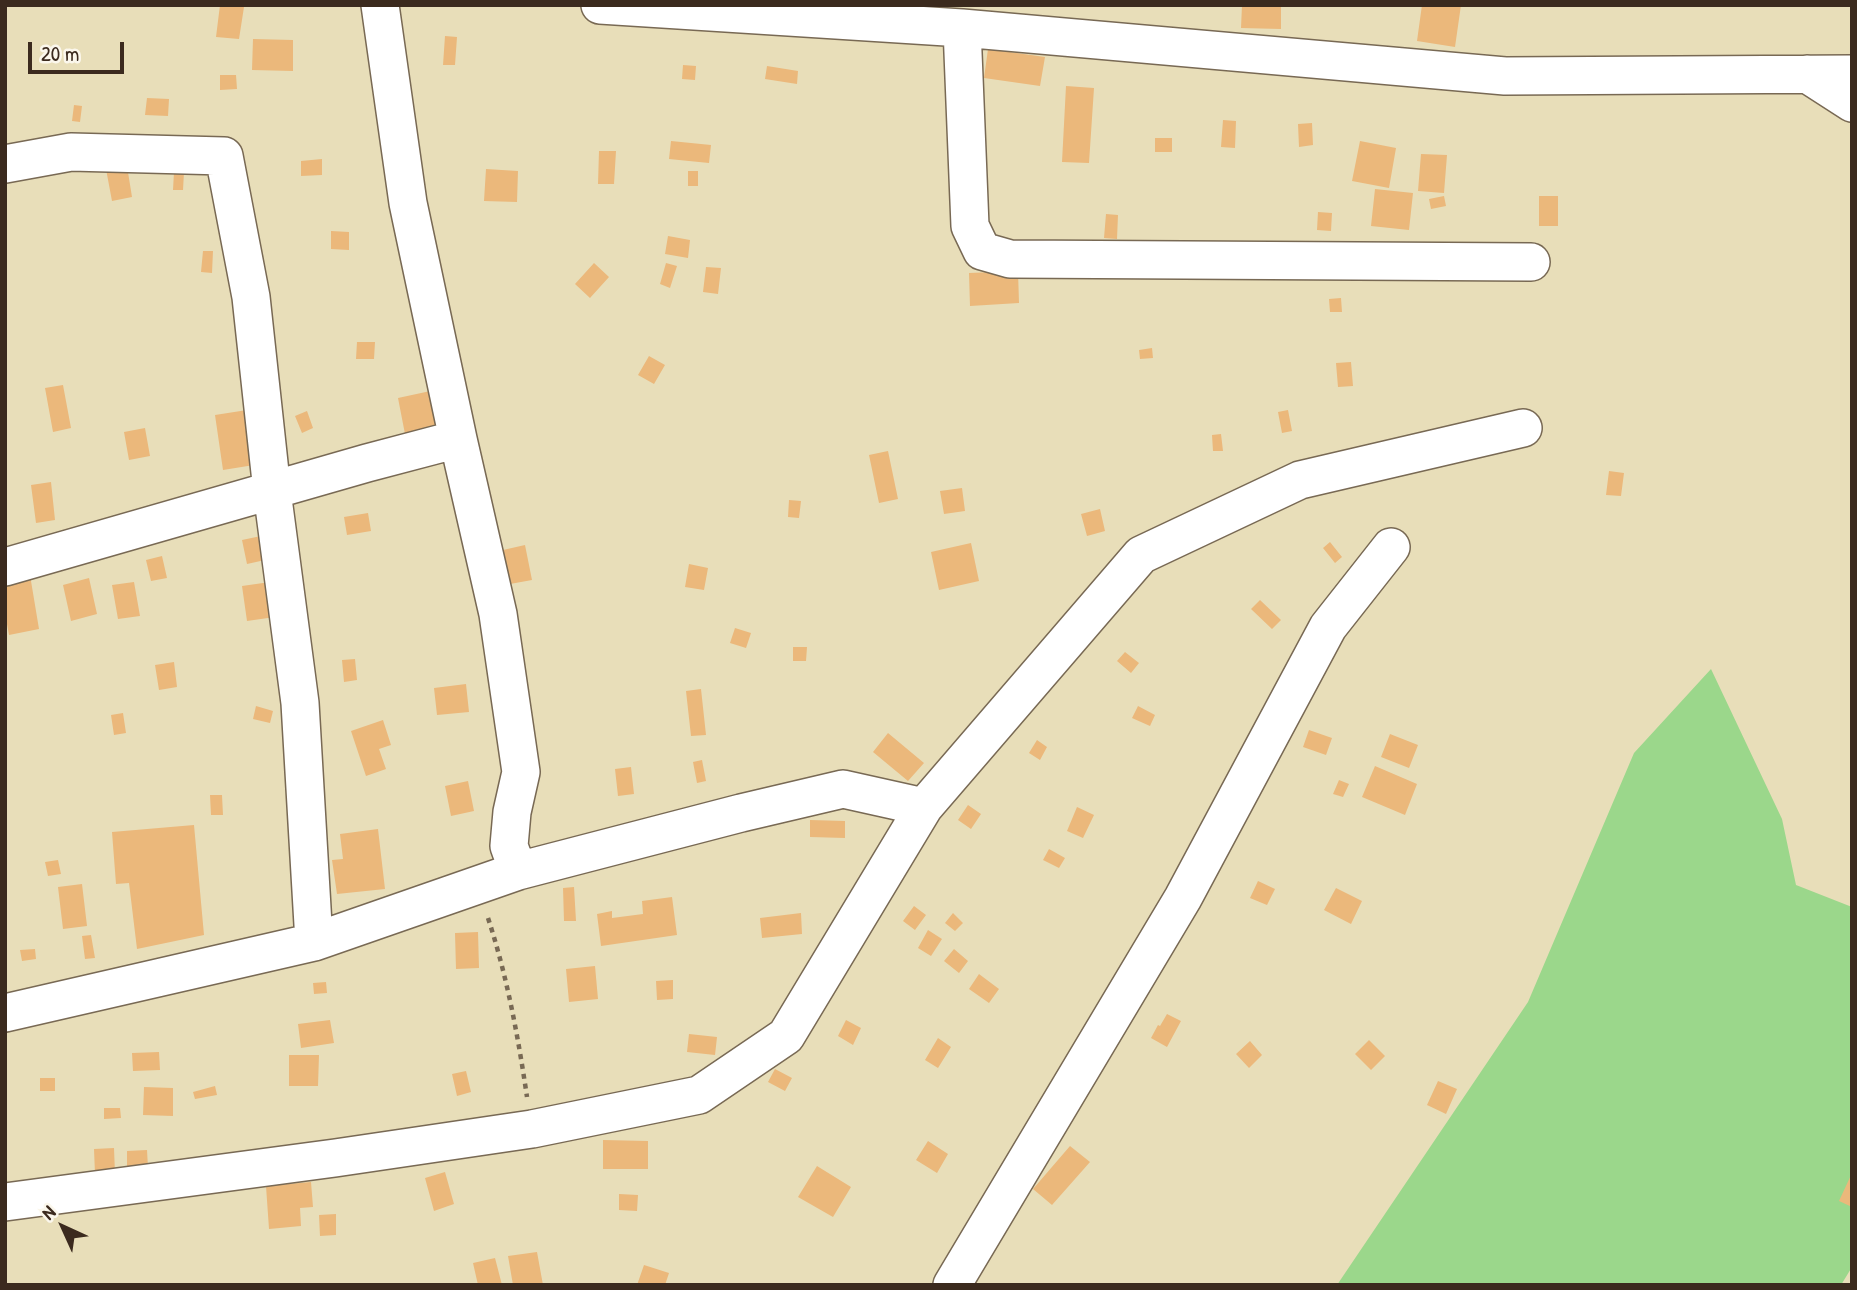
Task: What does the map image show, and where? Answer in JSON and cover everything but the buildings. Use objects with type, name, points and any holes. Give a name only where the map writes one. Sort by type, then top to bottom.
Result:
[{"type":"street","points":[[380,5],[408,203],[498,614],[521,772],[512,812],[509,846],[518,871]]},
{"type":"street","points":[[600,5],[962,28],[1505,76],[1852,74]]},
{"type":"street","points":[[962,28],[970,226],[982,251],[1010,259],[1531,262]]},
{"type":"street","points":[[1807,74],[1852,103]]},
{"type":"street","points":[[5,164],[71,152],[224,156],[251,298],[272,491],[300,703],[314,942]]},
{"type":"street","points":[[5,1202],[532,1129],[699,1095],[786,1036],[924,807],[1141,555],[1300,480],[1523,428]]},
{"type":"street","points":[[5,567],[458,439]]},
{"type":"street","points":[[952,1285],[1183,898],[1328,627],[1391,547]]},
{"type":"street","points":[[5,1013],[314,942],[518,871],[843,789],[924,807]]},
{"type":"path","points":[[477,886],[499,950],[516,1024],[532,1129]]},
{"type":"green space","points":[[1711,669],[1782,819],[1796,885],[1852,907],[1852,1267],[1841,1285],[1337,1285],[1528,1002],[1634,753]]}]
